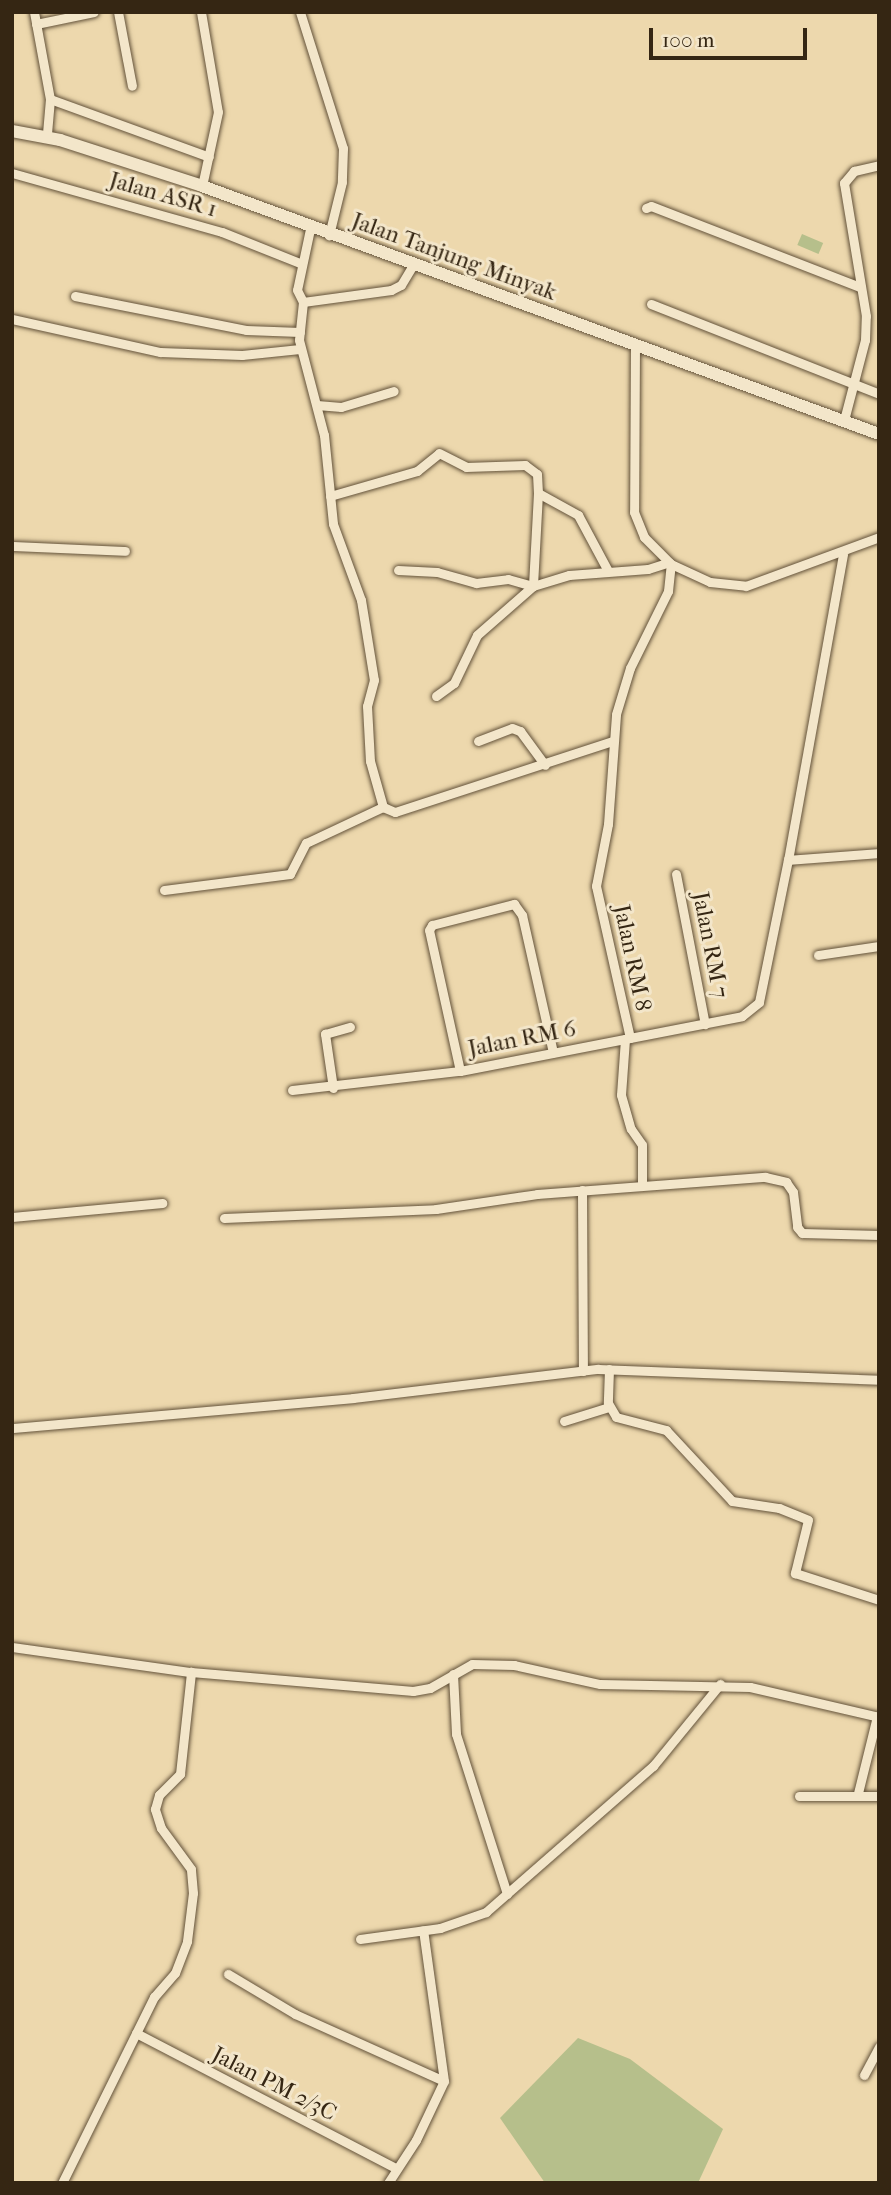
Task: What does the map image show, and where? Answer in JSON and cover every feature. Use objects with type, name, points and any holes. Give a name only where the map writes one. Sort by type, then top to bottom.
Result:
[{"type":"main road","name":"Jalan Tanjung Minyak","points":[[12,131],[47,137],[202,186],[310,229],[879,434]]},
{"type":"street","points":[[34,12],[50,99],[47,137]]},
{"type":"street","points":[[36,24],[94,12]]},
{"type":"street","points":[[118,12],[132,86]]},
{"type":"street","points":[[201,12],[218,112],[202,186]]},
{"type":"street","points":[[300,12],[343,148],[342,182],[329,235]]},
{"type":"street","points":[[50,99],[209,157]]},
{"type":"street","points":[[844,420],[866,340],[845,183],[854,171],[879,165]]},
{"type":"street","name":"Jalan ASR 1","points":[[12,173],[222,232],[300,264]]},
{"type":"street","points":[[646,208],[663,210],[860,287]]},
{"type":"street","points":[[310,229],[300,264],[297,290],[303,302],[300,349],[317,405],[342,558],[361,600],[374,680],[367,706],[369,750],[383,807]]},
{"type":"street","points":[[303,302],[391,290],[401,285],[413,265]]},
{"type":"street","points":[[75,296],[246,330],[300,332]]},
{"type":"street","points":[[651,304],[879,394]]},
{"type":"street","points":[[12,320],[160,352],[242,355],[300,349]]},
{"type":"street","points":[[635,344],[634,512],[644,537],[670,563],[710,582],[740,587],[843,554],[879,537]]},
{"type":"street","points":[[317,405],[341,407],[394,391]]},
{"type":"street","points":[[330,496],[417,471],[439,453],[466,467],[525,465],[537,474],[533,586]]},
{"type":"street","points":[[538,492],[579,515],[608,571]]},
{"type":"street","points":[[12,546],[125,551]]},
{"type":"street","points":[[843,554],[788,860],[879,853]]},
{"type":"street","points":[[436,696],[454,683],[477,635],[533,586],[558,577],[648,569],[670,563]]},
{"type":"street","points":[[164,890],[290,874],[298,852],[312,839],[383,807],[395,812],[612,741],[631,668],[668,591],[670,563]]},
{"type":"street","points":[[398,570],[437,572],[476,583],[508,579],[533,586]]},
{"type":"street","points":[[478,741],[512,729],[520,731],[545,765]]},
{"type":"street","name":"Jalan RM 8","points":[[612,741],[608,824],[596,886],[627,1039],[621,1095],[627,1119],[642,1145],[642,1185]]},
{"type":"street","name":"Jalan RM 6","points":[[292,1090],[333,1088],[460,1071],[742,1016],[755,1008],[788,860]]},
{"type":"street","name":"Jalan RM 7","points":[[676,874],[705,1024]]},
{"type":"street","points":[[460,1071],[428,934],[432,925],[514,904],[522,915],[553,1053]]},
{"type":"street","points":[[817,955],[879,946]]},
{"type":"street","points":[[333,1088],[325,1034],[350,1027]]},
{"type":"street","points":[[224,1218],[436,1209],[582,1190],[765,1177],[786,1182],[793,1192],[797,1227],[802,1233],[879,1235]]},
{"type":"street","points":[[582,1190],[583,1371]]},
{"type":"street","points":[[12,1217],[162,1203]]},
{"type":"street","points":[[609,1370],[609,1407],[626,1422],[666,1430],[733,1502],[779,1508],[808,1520],[795,1573],[879,1600]]},
{"type":"street","points":[[12,1428],[353,1398],[583,1371],[879,1380]]},
{"type":"street","points":[[564,1421],[609,1407]]},
{"type":"street","points":[[12,1647],[191,1672],[413,1691],[430,1688],[461,1667],[485,1663],[600,1684],[750,1686],[878,1716],[858,1793]]},
{"type":"street","points":[[62,2183],[154,1997],[175,1973],[187,1941],[193,1893],[191,1869],[161,1828],[155,1809],[159,1796],[180,1774],[191,1672]]},
{"type":"street","points":[[453,1674],[456,1734],[507,1894]]},
{"type":"street","points":[[360,1939],[423,1930],[486,1912],[653,1766],[720,1684]]},
{"type":"street","points":[[799,1796],[858,1793],[879,1796]]},
{"type":"street","points":[[388,2183],[395,2168],[416,2140],[444,2081],[423,1930]]},
{"type":"street","points":[[228,1974],[295,2014],[444,2081]]},
{"type":"street","name":"Jalan PM 2/3C","points":[[136,2034],[395,2168]]},
{"type":"street","points":[[864,2075],[879,2047]]},
{"type":"green space","points":[[802,234],[823,243],[818,254],[797,245]]},
{"type":"green space","points":[[578,2038],[630,2059],[723,2129],[698,2183],[545,2183],[500,2118]]}]
